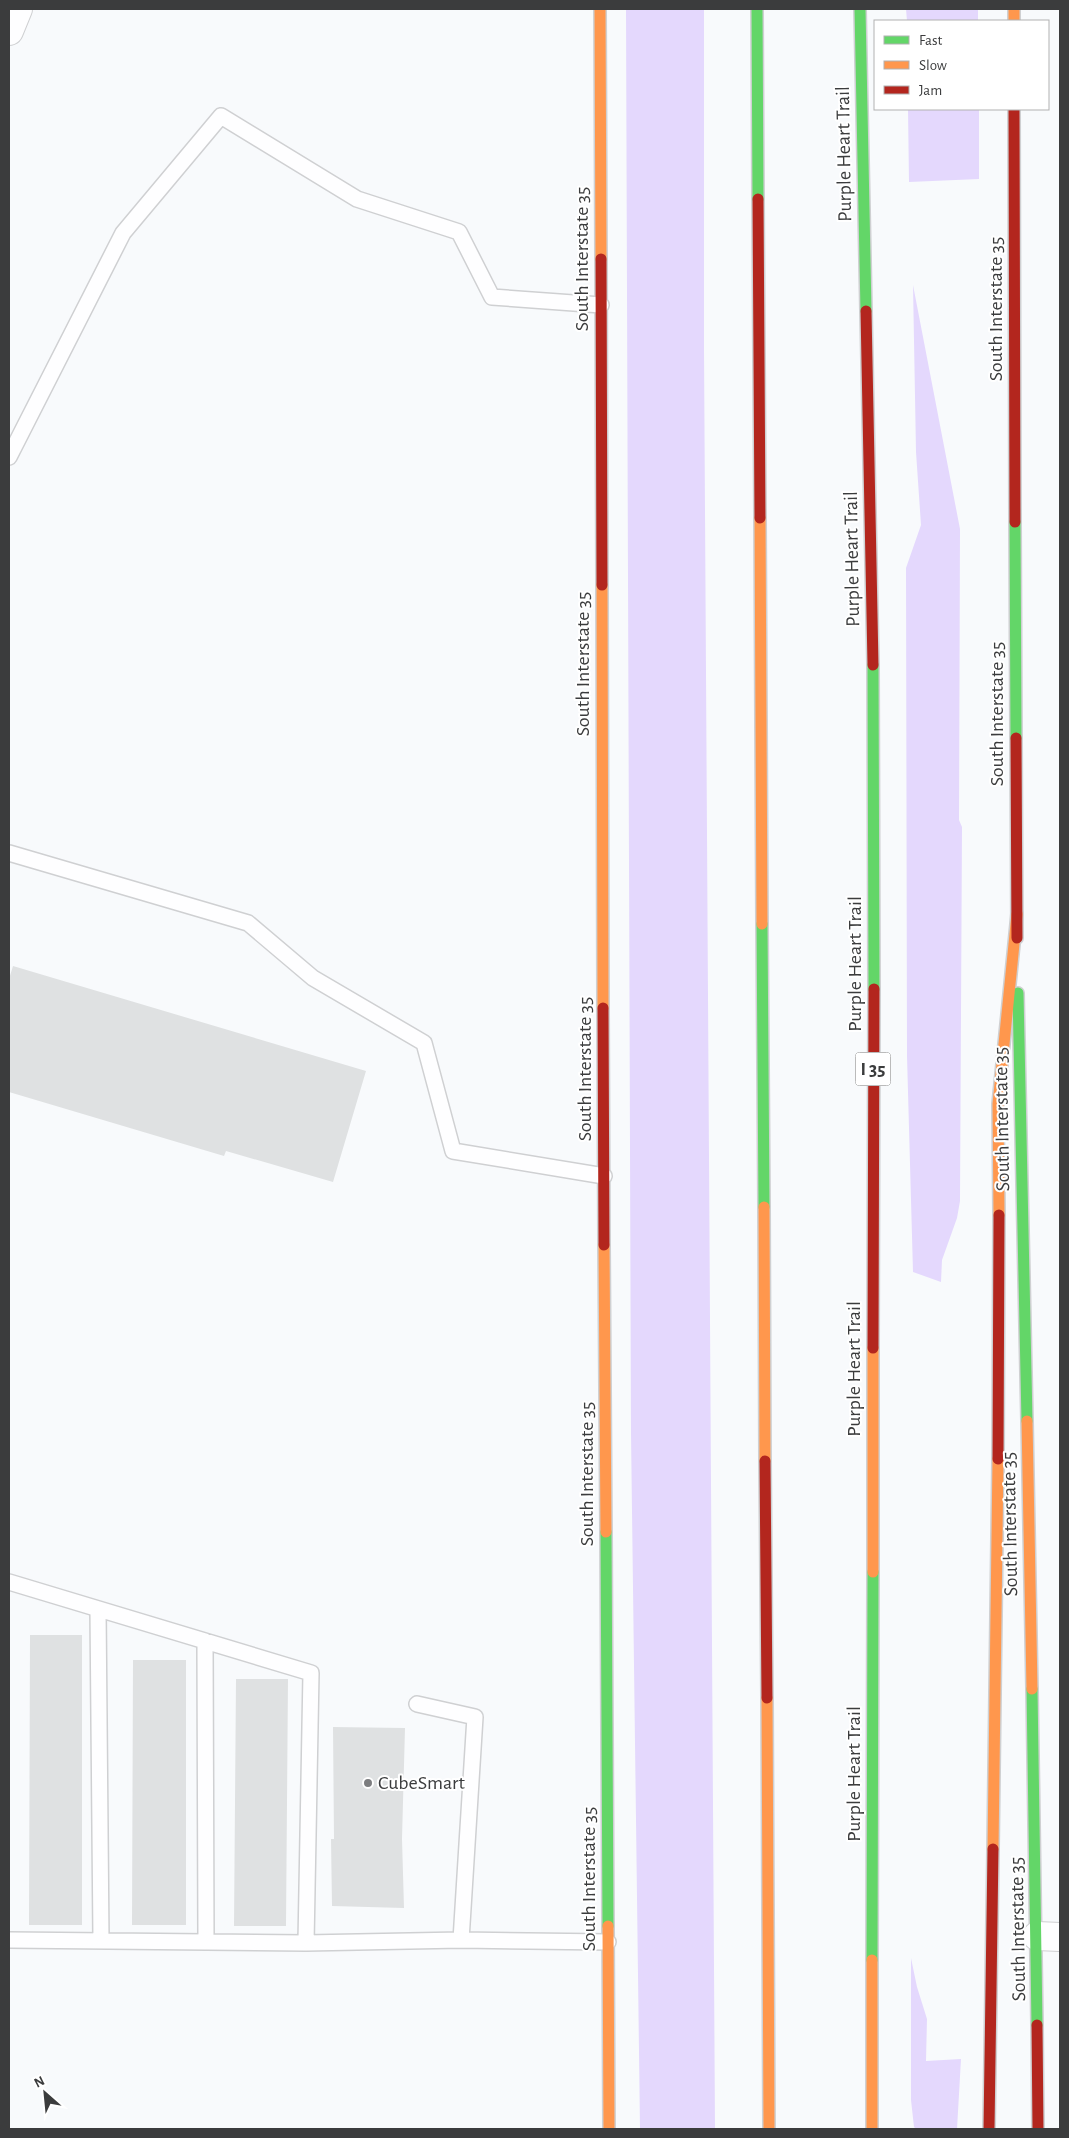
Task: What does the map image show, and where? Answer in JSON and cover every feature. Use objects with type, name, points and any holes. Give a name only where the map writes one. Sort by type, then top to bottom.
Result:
[{"type":"main road","name":"South Interstate 35","points":[[600,9],[604,1176],[610,2129]]},
{"type":"main road","points":[[757,9],[769,2129]]},
{"type":"main road","name":"Purple Heart Trail","points":[[860,9],[874,701],[872,2129]]},
{"type":"main road","name":"South Interstate 35","points":[[1014,110],[1017,914],[1049,1936],[1038,2129]]},
{"type":"main road","points":[[989,2129],[1000,1298],[998,1104],[1017,914]]},
{"type":"street","points":[[9,31],[18,9]]},
{"type":"lane","points":[[9,457],[123,233],[221,116],[357,199],[459,232],[492,297],[601,305]]},
{"type":"lane","points":[[9,854],[248,923],[313,978],[424,1043],[453,1151],[604,1176]]},
{"type":"lane","points":[[9,1582],[311,1673],[306,1943]]},
{"type":"lane","points":[[98,1609],[101,1940]]},
{"type":"lane","points":[[205,1641],[206,1942]]},
{"type":"lane","points":[[417,1704],[475,1717],[461,1940]]},
{"type":"lane","points":[[9,1940],[306,1943],[461,1940],[608,1942]]},
{"type":"shaded area","points":[[626,9],[704,9],[704,349],[715,2129],[640,2129],[631,1433]]},
{"type":"shaded area","points":[[906,9],[978,9],[978,20],[907,20]]},
{"type":"shaded area","points":[[908,110],[979,110],[979,179],[909,182]]},
{"type":"shaded area","points":[[913,285],[960,529],[959,820],[962,827],[960,1201],[957,1218],[942,1260],[941,1282],[913,1272],[907,1056],[906,568],[921,525],[916,452]]},
{"type":"shaded area","points":[[911,1958],[917,1987],[927,2019],[926,2061],[961,2059],[957,2129],[916,2129],[914,2127],[911,2100]]},
{"type":"building","points":[[13,966],[366,1071],[333,1182],[226,1151],[224,1156],[9,1092],[9,979]]},
{"type":"building","points":[[30,1635],[82,1635],[82,1925],[29,1925]]},
{"type":"building","points":[[133,1660],[186,1660],[186,1925],[132,1925]]},
{"type":"building","points":[[236,1679],[288,1679],[286,1926],[234,1926]]},
{"type":"building","name":"CubeSmart","points":[[333,1727],[405,1728],[402,1839],[404,1908],[332,1906],[331,1839],[334,1839]]},
{"type":"traffic: fast","points":[[757,9],[758,199]]},
{"type":"traffic: fast","points":[[860,9],[866,311]]},
{"type":"traffic: fast","points":[[1015,522],[1016,738]]},
{"type":"traffic: fast","points":[[873,665],[874,989]]},
{"type":"traffic: fast","points":[[762,924],[764,1207]]},
{"type":"traffic: fast","points":[[1018,993],[1027,1421]]},
{"type":"traffic: fast","points":[[606,1532],[608,1926]]},
{"type":"traffic: fast","points":[[872,1960],[873,1572]]},
{"type":"traffic: fast","points":[[1032,1689],[1037,2025]]},
{"type":"traffic: slow","points":[[600,9],[601,259]]},
{"type":"traffic: slow","points":[[1014,9],[1014,20]]},
{"type":"traffic: slow","points":[[760,518],[762,924]]},
{"type":"traffic: slow","points":[[602,585],[603,1008]]},
{"type":"traffic: slow","points":[[999,1215],[998,1104],[1017,914]]},
{"type":"traffic: slow","points":[[764,1207],[765,1461]]},
{"type":"traffic: slow","points":[[604,1245],[606,1532]]},
{"type":"traffic: slow","points":[[873,1348],[873,1572]]},
{"type":"traffic: slow","points":[[1027,1421],[1032,1689]]},
{"type":"traffic: slow","points":[[993,1849],[998,1459]]},
{"type":"traffic: slow","points":[[767,1698],[769,2129]]},
{"type":"traffic: slow","points":[[608,1926],[609,2129]]},
{"type":"traffic: slow","points":[[872,1960],[872,2129]]},
{"type":"traffic: jam","points":[[1014,110],[1015,522]]},
{"type":"traffic: jam","points":[[758,199],[760,518]]},
{"type":"traffic: jam","points":[[601,259],[602,585]]},
{"type":"traffic: jam","points":[[866,311],[873,665]]},
{"type":"traffic: jam","points":[[1016,738],[1017,938]]},
{"type":"traffic: jam","points":[[873,1348],[874,989]]},
{"type":"traffic: jam","points":[[603,1008],[604,1245]]},
{"type":"traffic: jam","points":[[998,1459],[999,1215]]},
{"type":"traffic: jam","points":[[765,1461],[767,1698]]},
{"type":"traffic: jam","points":[[989,2129],[993,1849]]},
{"type":"traffic: jam","points":[[1037,2025],[1038,2129]]},
{"type":"place","name":"CubeSmart","points":[[368,1783]]}]
